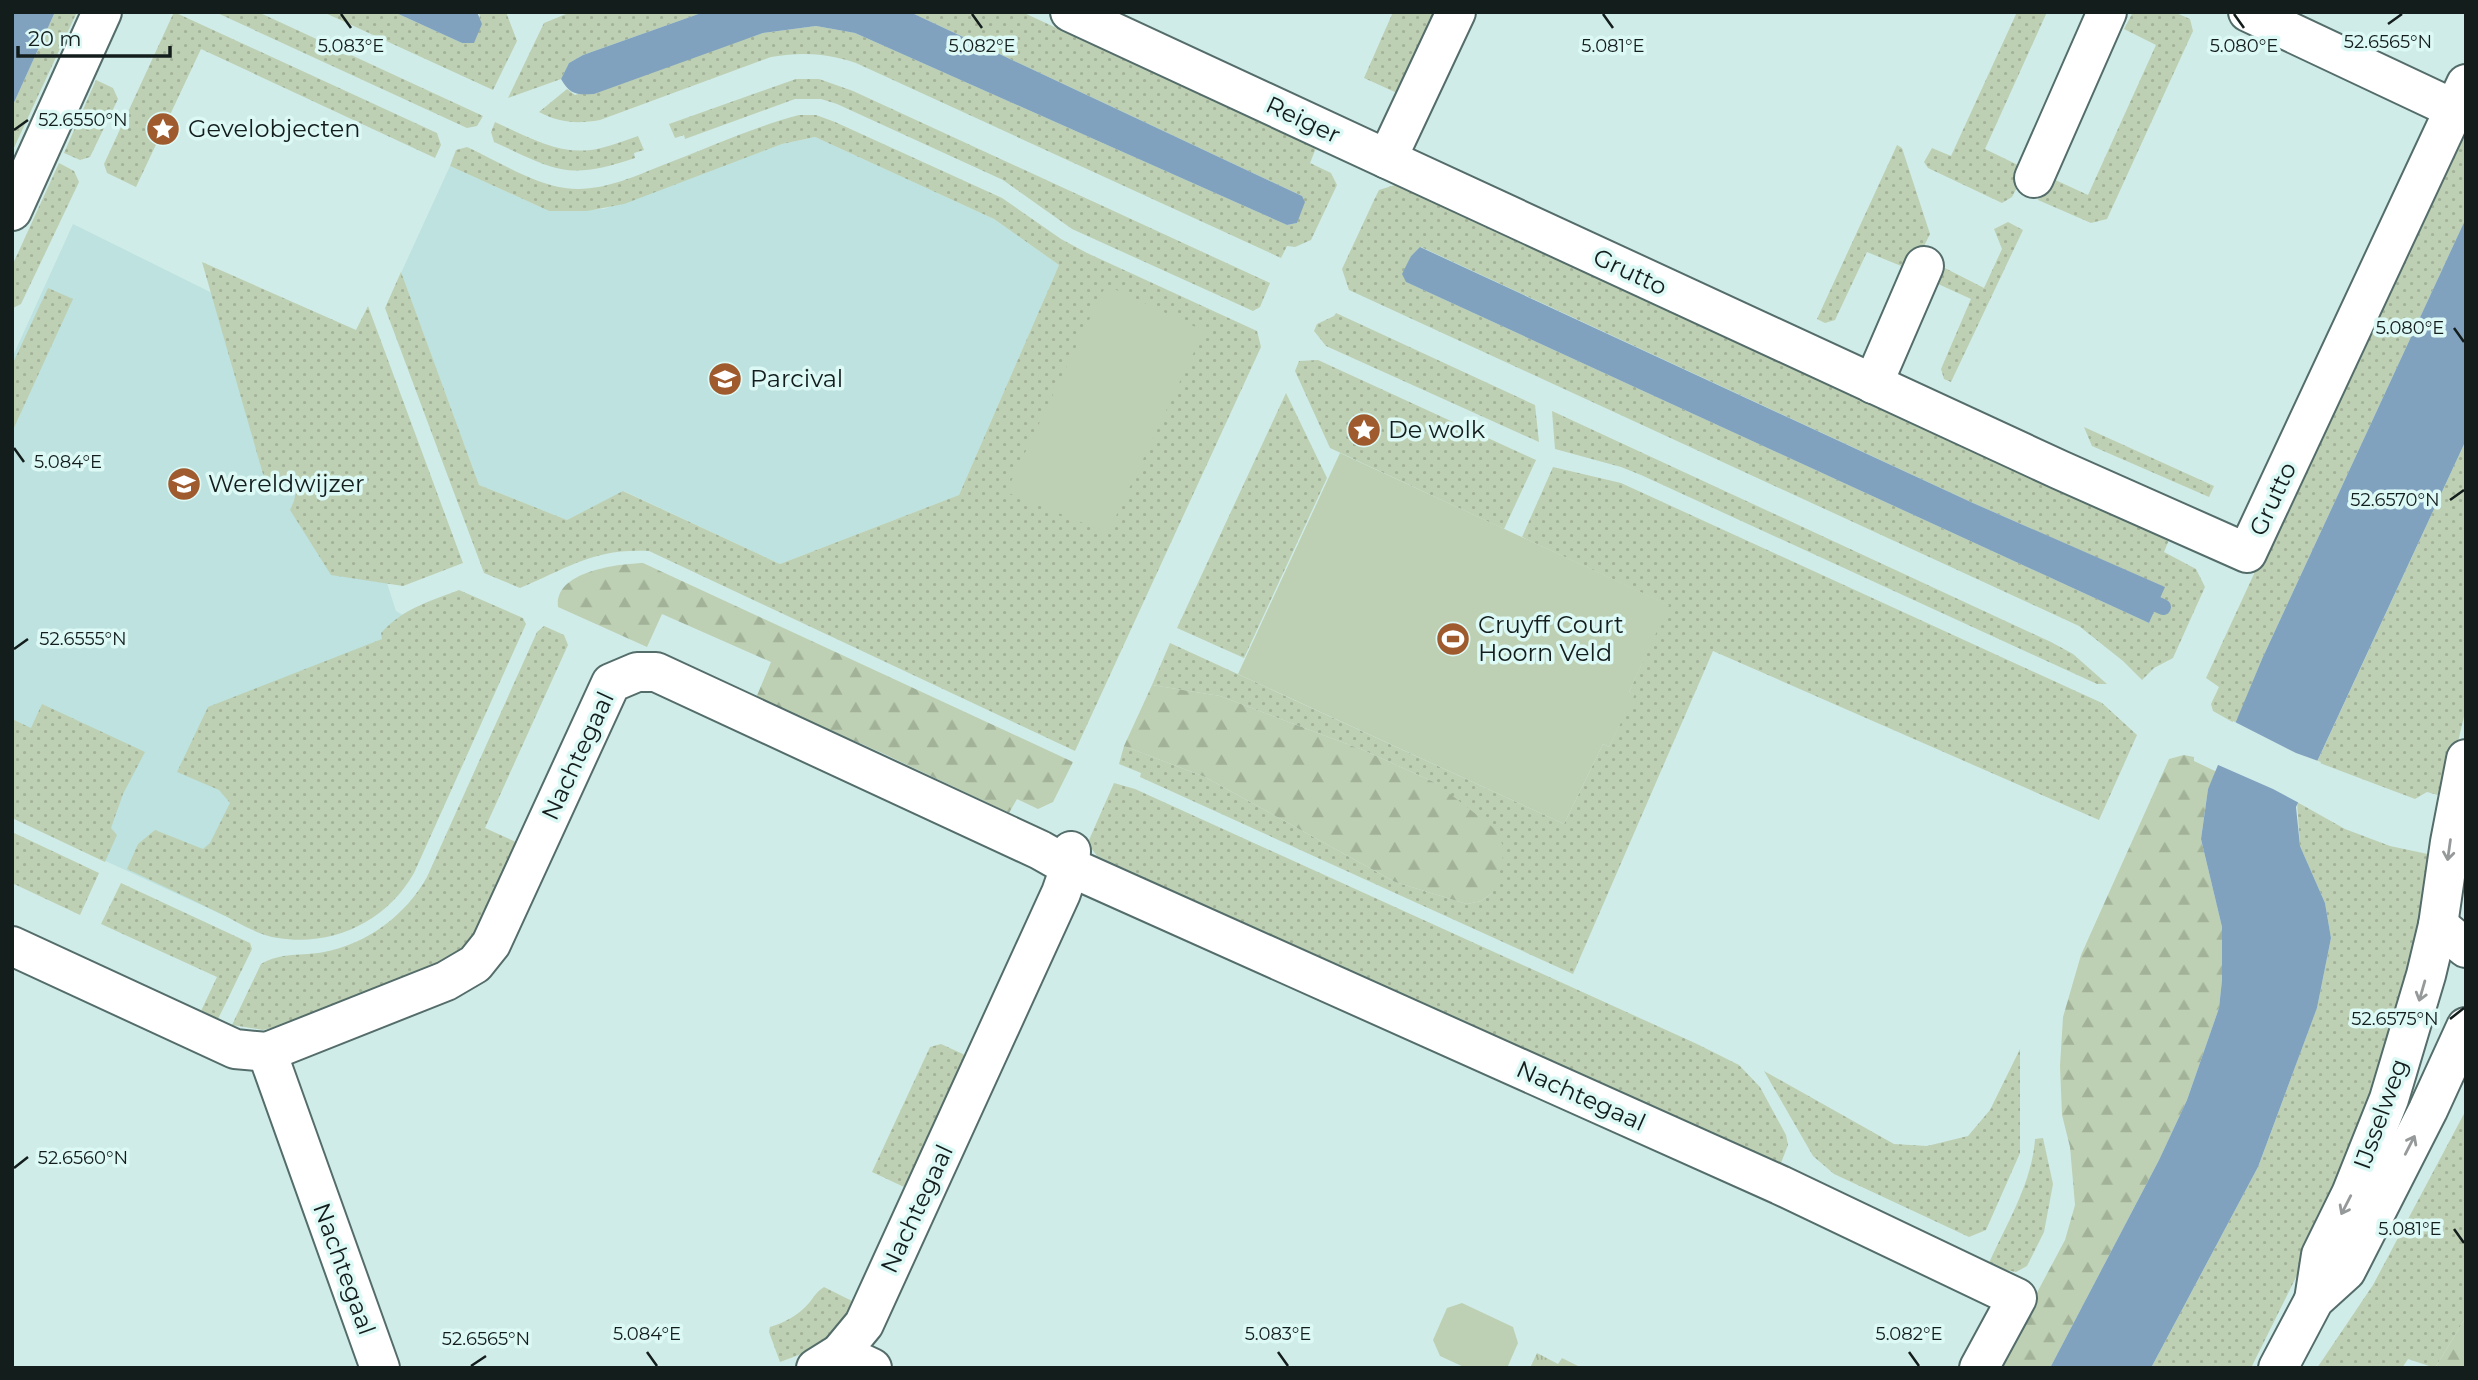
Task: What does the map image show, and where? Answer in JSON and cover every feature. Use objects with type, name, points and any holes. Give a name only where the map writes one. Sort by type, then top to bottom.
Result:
[{"type":"street","points":[[12,211],[102,12]]},
{"type":"street","name":"Reiger","points":[[1070,12],[1387,159]]},
{"type":"street","points":[[1387,159],[1457,12]]},
{"type":"street","points":[[2034,178],[2107,12]]},
{"type":"street","name":"Grutto","points":[[1387,159],[1873,384],[2247,553],[2460,97],[2248,12]]},
{"type":"street","points":[[1873,384],[1924,266]]},
{"type":"street","name":"Nachtegaal","points":[[12,946],[235,1049],[267,1052],[446,981],[475,964],[491,944],[611,683],[637,672],[656,672],[1040,850],[1071,859],[1780,1185],[2017,1298],[1979,1368]]},
{"type":"street","name":"IJsselweg","points":[[2315,1300],[2321,1255],[2351,1194],[2389,1099],[2426,975],[2457,932],[2450,842],[2466,759]]},
{"type":"street","name":"Nachtegaal","points":[[843,1363],[864,1324],[1061,893],[1071,859]]},
{"type":"street","name":"IJsselweg","points":[[2278,1368],[2315,1300],[2346,1271],[2428,1110],[2466,1027]]},
{"type":"street","name":"Nachtegaal","points":[[267,1052],[380,1368]]},
{"type":"shaded area","points":[[12,12],[55,12],[12,107]]},
{"type":"shaded area","points":[[394,12],[477,12],[482,24],[474,43],[462,43]]},
{"type":"shaded area","points":[[704,12],[910,12],[1302,196],[1305,202],[1297,223],[1287,225],[855,33],[816,26],[763,33],[594,94],[574,93],[561,79],[569,63],[583,55]]},
{"type":"shaded area","name":"Parcival","points":[[815,137],[994,219],[1059,265],[959,495],[780,564],[624,491],[567,520],[479,485],[401,273],[450,166],[549,211],[604,209],[782,144]]},
{"type":"shaded area","points":[[2466,218],[2466,440],[2296,807],[2300,846],[2325,903],[2331,938],[2317,1008],[2258,1167],[2151,1368],[2050,1368],[2159,1160],[2187,1100],[2219,1008],[2222,927],[2201,839],[2208,789],[2262,659]]},
{"type":"shaded area","name":"Wereldwijzer","points":[[73,224],[309,341],[396,611],[435,634],[223,915],[12,818],[12,358]]},
{"type":"shaded area","points":[[1420,247],[1973,503],[2165,587],[2149,623],[1406,282],[1402,274],[1411,256]]},
{"type":"green space","points":[[55,12],[77,12],[12,152],[12,107]]},
{"type":"green space","points":[[174,12],[437,133],[441,145],[435,158],[201,49],[136,187],[107,173],[104,164]]},
{"type":"green space","points":[[215,12],[258,12],[483,116],[477,126],[467,128]]},
{"type":"green space","points":[[323,12],[394,12],[462,43],[474,42],[480,15],[477,12],[506,12],[517,41],[493,90]]},
{"type":"green space","points":[[571,12],[704,12],[583,55],[569,63],[561,79],[508,98],[544,23]]},
{"type":"green space","points":[[910,12],[1022,12],[1316,148],[1310,163],[1331,173],[1337,185],[1311,240],[1295,247],[1287,246],[1281,258],[856,63],[824,55],[793,54],[771,57],[600,120],[569,122],[539,112],[567,89],[575,95],[763,33],[816,26],[855,33],[1287,225],[1297,223],[1302,196]]},
{"type":"green space","points":[[1393,12],[1434,12],[1397,93],[1364,78]]},
{"type":"green space","points":[[2017,12],[2047,12],[1985,149],[2020,166],[2024,174],[2012,197],[2002,203],[1928,168],[1924,162],[1932,148],[1951,156]]},
{"type":"green space","points":[[2133,12],[2174,12],[2190,19],[2193,31],[2107,219],[2091,223],[2038,200],[2044,185],[2051,178],[2088,195],[2156,45],[2124,29]]},
{"type":"green space","points":[[796,79],[819,79],[853,91],[1270,283],[1260,307],[1253,311],[1072,229],[1003,180],[821,99],[795,99],[685,139],[684,135],[675,138],[669,124]]},
{"type":"green space","points":[[96,80],[113,88],[118,99],[90,157],[80,160],[64,153]]},
{"type":"green space","points":[[2466,114],[2466,218],[2262,659],[2236,724],[2213,711],[2211,704],[2219,687],[2206,678]]},
{"type":"green space","points":[[799,115],[816,115],[835,122],[1002,198],[1061,239],[1087,253],[1257,331],[1261,347],[1075,751],[649,551],[596,556],[520,588],[484,573],[385,308],[401,272],[479,485],[567,520],[623,491],[780,564],[959,495],[1059,265],[994,219],[815,137],[782,144],[624,204],[587,211],[549,211],[450,166],[456,150],[467,147],[515,171],[552,185],[590,188],[628,179]]},
{"type":"green space","points":[[495,122],[560,148],[587,150],[606,147],[638,136],[644,150],[634,153],[635,158],[612,165],[593,169],[562,169],[533,160],[494,142],[491,132]]},
{"type":"green space","points":[[1897,145],[1902,148],[1930,234],[1915,264],[1906,268],[1867,252],[1835,320],[1825,323],[1817,319]]},
{"type":"green space","points":[[59,163],[74,171],[79,182],[21,304],[13,308],[12,266]]},
{"type":"green space","points":[[1398,184],[1882,404],[2169,540],[2164,552],[2196,569],[2205,587],[2173,658],[2154,668],[2142,680],[2079,626],[1349,290],[1342,269],[1379,190]],"holes":[[[1421,247],[1973,503],[2164,587],[2149,623],[1406,282],[1411,256]]]},
{"type":"green space","points":[[2008,222],[2023,230],[1951,382],[1944,379],[1941,369],[1971,299],[1936,283],[1937,264],[1984,288],[2002,249],[1994,229]]},
{"type":"green space","points":[[202,262],[356,330],[368,306],[463,563],[403,586],[331,575],[290,510],[296,491],[290,481],[281,478],[267,488]]},
{"type":"green space","points":[[1106,285],[1204,331],[1108,533],[1006,492]]},
{"type":"green space","points":[[48,288],[73,299],[12,432],[12,365]]},
{"type":"green space","points":[[1336,313],[1535,405],[1539,442],[1326,346],[1314,331],[1317,324]]},
{"type":"green space","points":[[1318,360],[1536,460],[1504,529],[1330,448],[1295,371],[1299,361]]},
{"type":"green space","points":[[1286,393],[1327,478],[1244,658],[1177,628]]},
{"type":"green space","points":[[1552,411],[2051,642],[2073,654],[2107,684],[2097,684],[1641,475],[1555,449]]},
{"type":"green space","points":[[2084,427],[2214,486],[2209,497],[2092,446]]},
{"type":"green space","points":[[2466,440],[2466,708],[2445,797],[2427,792],[2415,799],[2317,762]]},
{"type":"green space","name":"Cruyff Court Hoorn Veld","points":[[1340,453],[1669,605],[1629,692],[1635,694],[1609,747],[1603,744],[1564,824],[1238,674]]},
{"type":"green space","points":[[1553,467],[1621,483],[2102,703],[2137,735],[2099,820],[1713,651],[1573,974],[1140,777],[1141,773],[1119,764],[1124,746],[1205,777],[1395,882],[1467,904],[1481,901],[1492,893],[1436,783],[1363,750],[1220,696],[1152,685],[1170,643],[1564,824],[1603,744],[1609,747],[1634,694],[1629,692],[1668,605],[1522,537]]},
{"type":"green space","points":[[643,563],[1073,762],[1053,802],[1038,809],[1017,799],[1009,813],[756,698],[771,662],[662,614],[647,647],[558,607],[559,595],[566,585],[577,578],[604,568]]},
{"type":"green space","points":[[459,590],[523,618],[526,624],[414,873],[389,905],[374,917],[338,934],[299,940],[278,938],[255,931],[127,869],[138,844],[155,830],[203,849],[210,843],[230,803],[219,790],[177,772],[208,707],[382,639],[381,633],[399,617],[427,602]]},
{"type":"green space","points":[[544,626],[564,635],[568,645],[485,828],[518,843],[479,935],[452,961],[280,1026],[263,1030],[232,1025],[261,964],[276,958],[324,952],[355,942],[384,926],[408,904],[427,877],[537,632]]},
{"type":"green space","points":[[1152,685],[1220,696],[1363,750],[1436,783],[1495,829],[1504,848],[1501,869],[1492,893],[1481,901],[1467,904],[1395,882],[1205,777],[1124,746]]},
{"type":"green space","points":[[42,704],[145,752],[123,794],[111,828],[117,835],[105,862],[12,818],[12,719],[31,728]]},
{"type":"green space","points":[[2184,755],[2194,757],[2194,761],[2217,772],[2208,789],[2201,839],[2222,927],[2219,1008],[2187,1100],[2159,1160],[2050,1368],[1997,1368],[2065,1240],[2075,1205],[2070,1147],[2062,1115],[2060,1066],[2063,1017],[2081,955],[2169,759]]},
{"type":"green space","points":[[1114,783],[1135,789],[1739,1065],[1760,1087],[1786,1135],[1788,1145],[1779,1168],[1097,856],[1089,840]]},
{"type":"green space","points":[[2297,802],[2345,829],[2390,846],[2437,856],[2425,921],[2369,1105],[2317,1235],[2251,1368],[2151,1368],[2258,1167],[2317,1008],[2331,938],[2325,903],[2300,846]]},
{"type":"green space","points":[[12,832],[99,873],[80,915],[12,883]]},
{"type":"green space","points":[[121,883],[250,943],[252,949],[218,1019],[201,1011],[217,977],[101,924]]},
{"type":"green space","points":[[941,1044],[965,1055],[904,1187],[872,1172],[930,1047]]},
{"type":"green space","points":[[2020,1049],[2020,1153],[1986,1230],[1969,1237],[1834,1174],[1813,1156],[1764,1071],[1894,1144],[1927,1146],[1968,1136],[1990,1110]]},
{"type":"green space","points":[[2466,1110],[2466,1317],[2435,1368],[2408,1359],[2402,1368],[2317,1368],[2373,1285]]},
{"type":"green space","points":[[2043,1138],[2053,1184],[2044,1232],[2027,1266],[2016,1272],[2005,1270],[1989,1263],[2024,1187],[2035,1139]]},
{"type":"green space","points":[[824,1287],[852,1301],[846,1314],[824,1341],[780,1362],[769,1332],[770,1327],[796,1315]]},
{"type":"green space","points":[[1462,1303],[1513,1327],[1518,1343],[1507,1368],[1466,1368],[1440,1356],[1433,1340],[1447,1308]]},
{"type":"green space","points":[[2466,1317],[2466,1368],[2435,1368]]},
{"type":"green space","points":[[1537,1353],[1558,1364],[1562,1358],[1582,1368],[1530,1368]]},
{"type":"pier","points":[[2233,721],[2296,753],[2321,762],[2301,804],[2216,764]]},
{"type":"waterway","points":[[2138,596],[2163,607]]},
{"type":"place","name":"Gevelobjecten","points":[[163,129]]},
{"type":"place","name":"Parcival","points":[[725,379]]},
{"type":"place","name":"De wolk","points":[[1364,430]]},
{"type":"place","name":"Wereldwijzer","points":[[184,484]]},
{"type":"place","name":"Cruyff Court Hoorn Veld","points":[[1453,639]]}]
